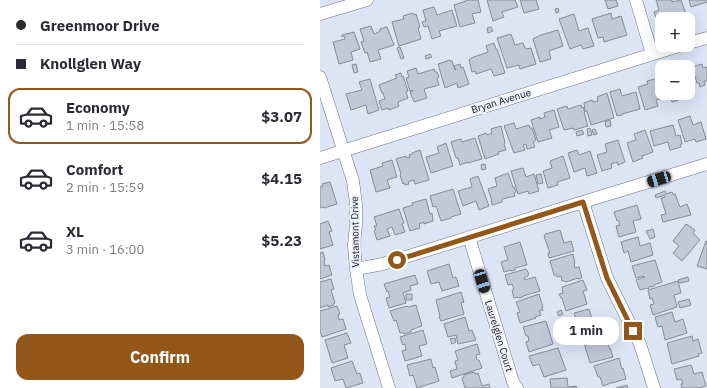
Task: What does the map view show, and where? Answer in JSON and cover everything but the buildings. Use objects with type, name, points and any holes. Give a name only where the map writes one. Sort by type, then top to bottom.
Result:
[{"type":"street","points":[[320,14],[367,0]]},
{"type":"street","points":[[636,0],[652,54]]},
{"type":"street","points":[[695,41],[707,38]]},
{"type":"street","name":"Bryan Avenue","points":[[320,158],[659,52]]},
{"type":"street","name":"Vistamont Drive","points":[[320,77],[353,181],[356,204],[354,245],[360,295],[389,388]]},
{"type":"street","points":[[356,269],[383,264],[583,202],[706,168]]},
{"type":"street","points":[[583,202],[607,278],[640,344],[654,388]]},
{"type":"street","name":"Laurelglen Court","points":[[469,238],[513,382],[517,388]]},
{"type":"route","points":[[397,260],[583,202],[607,278],[633,331]]}]
